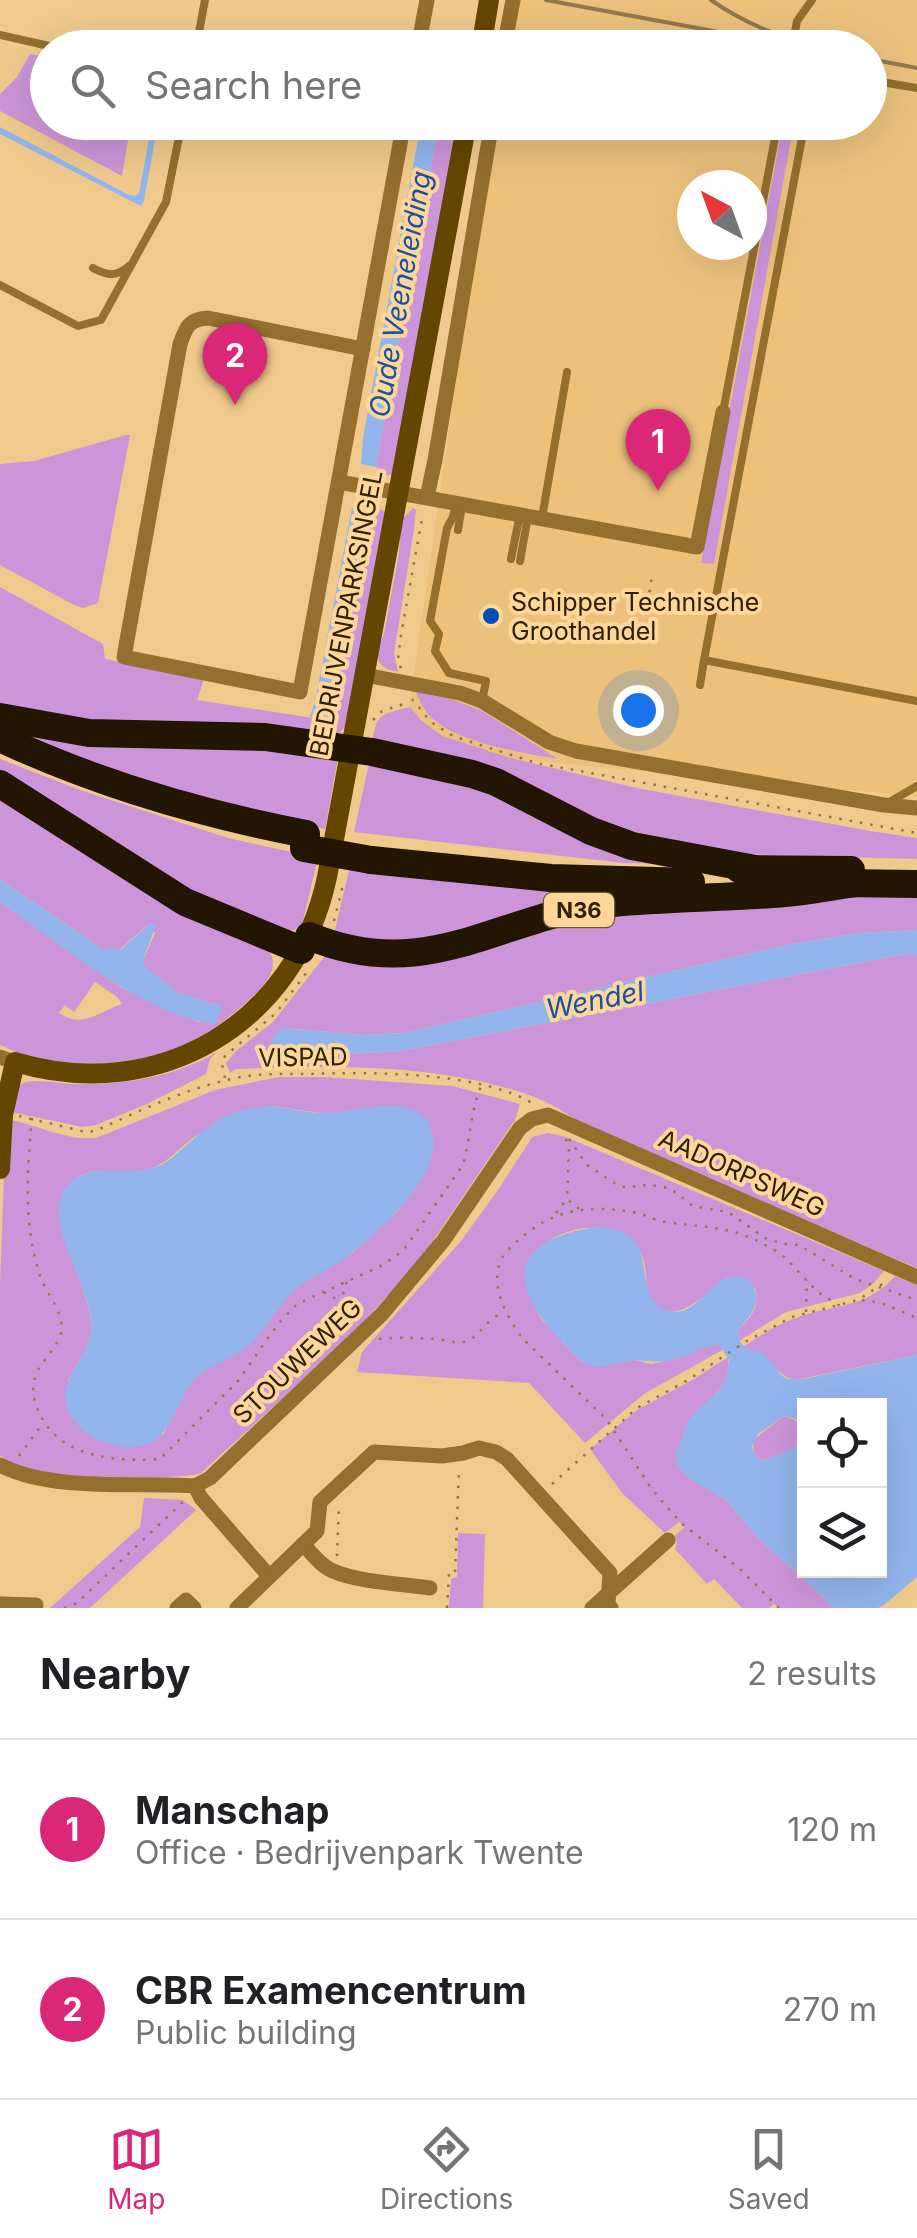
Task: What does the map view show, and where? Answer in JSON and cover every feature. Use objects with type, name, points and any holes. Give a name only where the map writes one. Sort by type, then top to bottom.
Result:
[{"type":"highway","name":"N36","points":[[0,717],[89,733],[265,737],[351,749],[496,782],[592,831],[632,846],[756,869]]},
{"type":"highway","name":"N36","points":[[0,738],[74,769],[305,841]]},
{"type":"highway","name":"N36","points":[[0,752],[141,806],[228,830],[372,853],[550,878],[917,884]]},
{"type":"highway","name":"N36","points":[[0,784],[185,902],[305,943],[326,942],[370,953],[440,950],[609,903],[778,894],[856,883]]},
{"type":"highway","name":"N36","points":[[372,853],[558,864],[917,870]]},
{"type":"street","points":[[421,30],[427,0]]},
{"type":"street","points":[[484,30],[490,0]]},
{"type":"street","points":[[507,30],[512,0]]},
{"type":"street","points":[[363,349],[208,318],[196,318],[188,324],[180,344],[124,656],[300,692],[363,349],[401,140]]},
{"type":"street","name":"BEDRIJVENPARKSINGEL","points":[[7,1060],[63,1074],[110,1074],[184,1056],[224,1034],[256,1009],[276,988],[305,943],[324,891],[464,140]]},
{"type":"street","points":[[426,497],[489,140]]},
{"type":"street","points":[[338,482],[697,547],[723,412]]},
{"type":"street","points":[[365,675],[450,690],[482,701],[550,742],[576,751],[884,805],[914,806]]},
{"type":"street","points":[[0,1169],[7,1060]]},
{"type":"street","name":"AADORPSWEG","points":[[548,1115],[917,1277]]},
{"type":"street","name":"STOUWEWEG","points":[[195,1486],[210,1478],[360,1338],[443,1241],[520,1128],[532,1119],[548,1115]]},
{"type":"street","points":[[237,1608],[317,1531],[320,1502],[374,1452],[442,1456],[478,1448],[508,1459],[610,1572],[611,1600]]},
{"type":"street","points":[[5,1468],[49,1482],[195,1486],[269,1576]]},
{"type":"street","points":[[592,1608],[611,1600],[668,1540]]},
{"type":"street","points":[[303,1544],[336,1572],[430,1588]]},
{"type":"street","points":[[178,1608],[186,1600],[194,1608]]},
{"type":"street","points":[[0,1604],[36,1605]]},
{"type":"lane","points":[[199,30],[205,0]]},
{"type":"lane","points":[[795,30],[812,0]]},
{"type":"lane","points":[[0,35],[30,42]]},
{"type":"lane","points":[[887,83],[917,88]]},
{"type":"lane","points":[[0,285],[78,326],[101,320],[166,202],[178,140]]},
{"type":"lane","points":[[723,412],[775,140]]},
{"type":"lane","points":[[700,685],[802,140]]},
{"type":"lane","points":[[94,268],[106,275],[120,274],[133,262]]},
{"type":"lane","points":[[516,560],[568,372]]},
{"type":"lane","points":[[458,530],[459,503]]},
{"type":"lane","points":[[459,503],[446,528],[430,621],[439,634],[435,651],[449,673],[486,681],[482,701]]},
{"type":"lane","points":[[704,660],[917,701]]},
{"type":"lane","points":[[884,805],[917,786]]},
{"type":"path","points":[[426,497],[398,659],[412,701],[431,722],[453,736],[536,762],[917,833]]},
{"type":"path","points":[[646,614],[652,576]]},
{"type":"path","name":"VISPAD","points":[[1,1115],[95,1131],[172,1098],[257,1073],[384,1074],[482,1084],[524,1098],[548,1115]]},
{"type":"path","points":[[32,1118],[26,1176],[32,1236],[42,1279],[61,1319],[62,1334],[38,1369],[34,1400],[43,1423],[60,1438],[80,1451],[126,1462],[160,1459],[238,1381],[297,1304],[403,1252],[463,1164],[482,1084]]},
{"type":"path","points":[[554,1216],[567,1199],[569,1148],[564,1133],[587,1165],[619,1186],[671,1189],[693,1206],[728,1212],[760,1235],[782,1244],[799,1245],[844,1274],[917,1300]]},
{"type":"path","points":[[567,1199],[579,1209]]},
{"type":"path","points":[[778,1608],[740,1569],[681,1523],[651,1488],[614,1428],[522,1338],[498,1292],[498,1266],[504,1252],[528,1231],[554,1216],[579,1209],[619,1209],[663,1222],[728,1229],[758,1241],[790,1260],[821,1294],[840,1306]]},
{"type":"path","points":[[758,1241],[770,1212]]},
{"type":"path","points":[[806,1312],[807,1279]]},
{"type":"path","points":[[348,1280],[343,1289],[343,1304],[360,1338],[400,1336],[458,1342],[468,1340],[492,1317],[506,1312]]},
{"type":"path","points":[[540,1495],[637,1408],[745,1342],[806,1312],[858,1300],[881,1287]]},
{"type":"path","points":[[323,1291],[343,1304]]},
{"type":"path","points":[[858,1300],[882,1303],[917,1318]]},
{"type":"path","points":[[5,1468],[43,1423]]},
{"type":"path","points":[[447,1608],[449,1574],[455,1574],[460,1453]]},
{"type":"path","points":[[336,1572],[338,1485]]},
{"type":"path","points":[[64,1608],[78,1603],[179,1508],[195,1486]]},
{"type":"shaded area","points":[[511,0],[917,0],[917,796],[403,749],[491,140],[887,140],[887,30],[507,30]]},
{"type":"shaded area","points":[[30,54],[30,127],[0,111],[0,94],[17,77]]},
{"type":"shaded area","points":[[54,140],[128,140],[122,176]]},
{"type":"shaded area","points":[[436,140],[455,140],[392,474],[384,476],[376,467]]},
{"type":"shaded area","points":[[780,140],[791,140],[714,564],[701,563],[757,260],[767,260],[767,209]]},
{"type":"shaded area","points":[[130,435],[98,603],[83,608],[72,604],[0,565],[0,464],[34,461]]},
{"type":"shaded area","points":[[365,505],[375,505],[385,512],[349,723],[335,737],[69,722],[0,706],[0,587],[103,644],[105,659],[204,679],[197,700],[316,720],[329,712]]},
{"type":"shaded area","points":[[413,508],[414,529],[394,653],[398,672],[382,665],[377,649],[384,634],[401,521]]},
{"type":"shaded area","points":[[416,692],[482,711],[558,759],[459,735],[430,716]]},
{"type":"shaded area","points":[[410,707],[442,736],[511,758],[637,788],[917,838],[917,859],[673,850],[372,744],[382,716]]},
{"type":"shaded area","points":[[0,723],[264,745],[338,758],[325,829],[181,792],[49,749]]},
{"type":"shaded area","points":[[0,759],[83,791],[228,838],[318,858],[302,924],[287,931],[217,910],[0,779]]},
{"type":"shaded area","points":[[370,759],[392,761],[711,865],[624,863],[354,832]]},
{"type":"shaded area","points":[[0,798],[270,952],[271,974],[261,988],[220,1023],[160,1054],[91,1063],[27,1056],[0,1045],[0,902],[121,987],[166,1009],[199,1022],[221,1006],[179,993],[145,968],[143,961],[155,933],[148,925],[120,949],[102,949],[0,879]],"holes":[[[95,982],[122,1004],[91,1018],[68,1018],[59,1013],[65,1005],[74,1012]]]},
{"type":"shaded area","points":[[350,866],[591,893],[440,941],[367,946],[335,930]]},
{"type":"shaded area","points":[[917,892],[917,930],[858,933],[786,945],[404,1033],[364,1035],[284,1028],[351,1054],[401,1051],[917,955],[917,1268],[591,1128],[544,1101],[502,1087],[427,1072],[350,1067],[236,1069],[230,1073],[226,1063],[273,1022],[325,956],[543,921]]},
{"type":"shaded area","points":[[217,1052],[210,1059],[206,1074],[96,1125],[82,1127],[7,1111],[25,1082],[129,1081],[165,1074]]},
{"type":"shaded area","points":[[279,1077],[324,1077],[452,1086],[520,1104],[515,1120],[424,1254],[339,1347],[201,1473],[146,1478],[68,1475],[35,1472],[12,1463],[0,1455],[0,1285],[6,1119],[62,1135],[96,1138],[215,1090]],"holes":[[[271,1106],[320,1113],[420,1115],[432,1131],[431,1153],[414,1189],[397,1212],[351,1254],[307,1279],[195,1378],[163,1435],[68,1381],[91,1332],[90,1314],[60,1212],[63,1194],[74,1180],[89,1173],[151,1169],[199,1134]]]},
{"type":"shaded area","points":[[548,1133],[566,1137],[884,1271],[860,1293],[786,1312],[739,1341],[738,1330],[755,1307],[755,1288],[726,1278],[688,1307],[667,1312],[650,1297],[642,1257],[623,1235],[591,1228],[557,1236],[532,1255],[527,1284],[541,1319],[581,1361],[600,1366],[635,1360],[651,1364],[676,1359],[708,1345],[724,1349],[644,1394],[585,1443],[529,1383],[357,1372],[362,1352],[461,1241],[532,1137]]},
{"type":"shaded area","points":[[895,1276],[917,1285],[917,1355],[795,1380],[782,1374],[765,1357],[743,1347],[793,1319],[863,1300]]},
{"type":"shaded area","points":[[728,1357],[724,1383],[692,1418],[681,1444],[710,1490],[726,1500],[797,1578],[802,1578],[835,1608],[778,1608],[774,1604],[769,1608],[742,1608],[714,1579],[707,1584],[675,1549],[677,1542],[673,1537],[685,1527],[679,1522],[665,1533],[622,1493],[590,1449],[637,1410]]},
{"type":"shaded area","points":[[784,1416],[797,1423],[797,1447],[762,1461],[754,1454],[753,1440]]},
{"type":"shaded area","points":[[144,1498],[183,1500],[196,1510],[90,1608],[50,1608],[140,1527]]},
{"type":"shaded area","points":[[458,1533],[485,1534],[483,1608],[449,1608],[451,1579],[457,1577]]},
{"type":"water","points":[[0,127],[129,195],[139,193],[149,140],[155,140],[141,206],[0,134]]},
{"type":"water","name":"Oude Veeneleiding","points":[[418,140],[436,140],[376,467],[361,464]]},
{"type":"water","points":[[365,505],[368,511],[329,713],[316,721],[310,716],[352,508]]},
{"type":"water","points":[[0,879],[102,949],[121,949],[152,922],[158,927],[143,961],[145,967],[179,993],[222,1006],[215,1024],[161,1008],[103,975],[0,902]]},
{"type":"water","name":"Wendel","points":[[917,930],[917,955],[401,1051],[351,1054],[277,1049],[271,1043],[273,1035],[284,1028],[364,1035],[404,1033],[786,945],[858,933]]},
{"type":"water","points":[[271,1106],[324,1113],[385,1106],[415,1110],[432,1132],[428,1167],[405,1203],[373,1235],[295,1290],[248,1346],[195,1379],[171,1421],[154,1441],[124,1447],[94,1437],[78,1425],[65,1401],[69,1380],[90,1336],[91,1319],[59,1218],[60,1200],[68,1185],[88,1173],[138,1171],[161,1165],[219,1120],[247,1109]]},
{"type":"water","points":[[602,1227],[631,1238],[638,1246],[652,1298],[669,1311],[690,1307],[727,1278],[750,1281],[756,1301],[738,1330],[739,1340],[746,1349],[763,1354],[789,1379],[917,1355],[917,1577],[878,1608],[835,1608],[802,1578],[887,1578],[887,1398],[797,1398],[797,1420],[784,1416],[758,1434],[752,1446],[762,1461],[797,1447],[797,1574],[760,1540],[726,1500],[690,1479],[677,1466],[676,1450],[687,1424],[724,1382],[729,1360],[720,1345],[664,1362],[598,1366],[576,1356],[536,1309],[525,1279],[528,1259],[545,1243],[568,1233]]},
{"type":"railway","points":[[546,0],[708,30]]},
{"type":"railway","points":[[711,0],[766,30]]},
{"type":"railway","points":[[887,62],[917,68]]},
{"type":"place","name":"CBR Examencentrum","points":[[235,405]]},
{"type":"place","name":"Manschap","points":[[658,491]]},
{"type":"place","name":"Schipper Technische Groothandel","points":[[491,616]]}]
